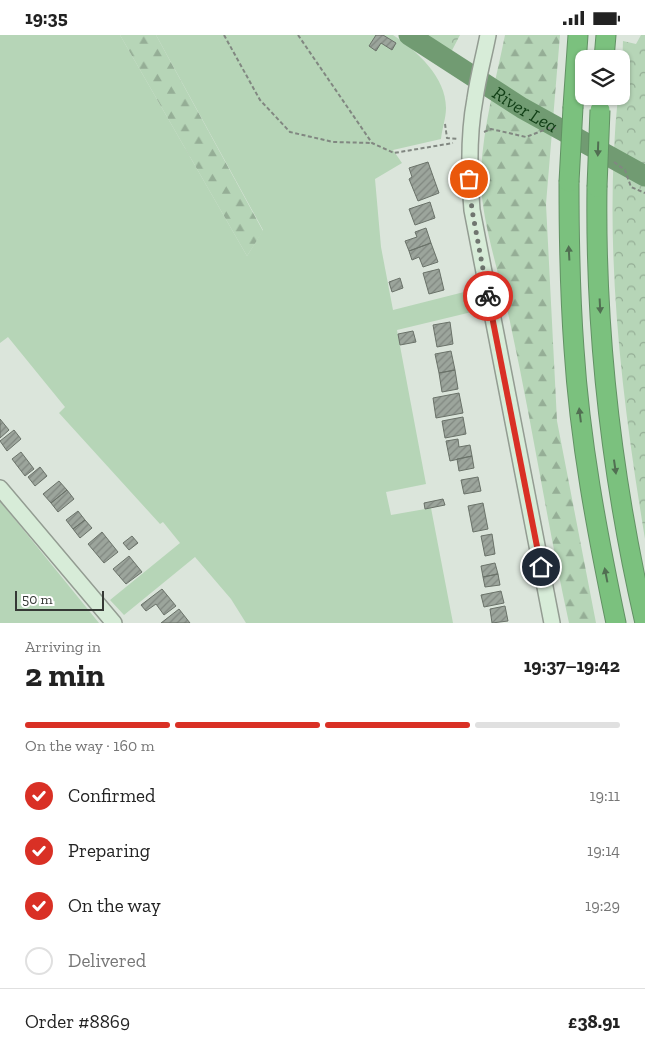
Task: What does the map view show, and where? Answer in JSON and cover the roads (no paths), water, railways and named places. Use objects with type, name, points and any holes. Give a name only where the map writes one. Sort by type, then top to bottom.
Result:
[{"type":"highway","points":[[578,35],[569,182],[569,244],[578,399],[592,500],[616,623]]},
{"type":"highway","points":[[605,50],[606,35]]},
{"type":"highway","points":[[601,105],[597,187],[599,305],[608,414],[630,557],[645,623]]},
{"type":"main road","points":[[488,35],[474,100],[475,136],[469,179],[478,249],[552,623]]},
{"type":"main road","points":[[0,488],[114,623]]},
{"type":"waterway","name":"River Lea","points":[[409,35],[522,108],[645,176]]}]
